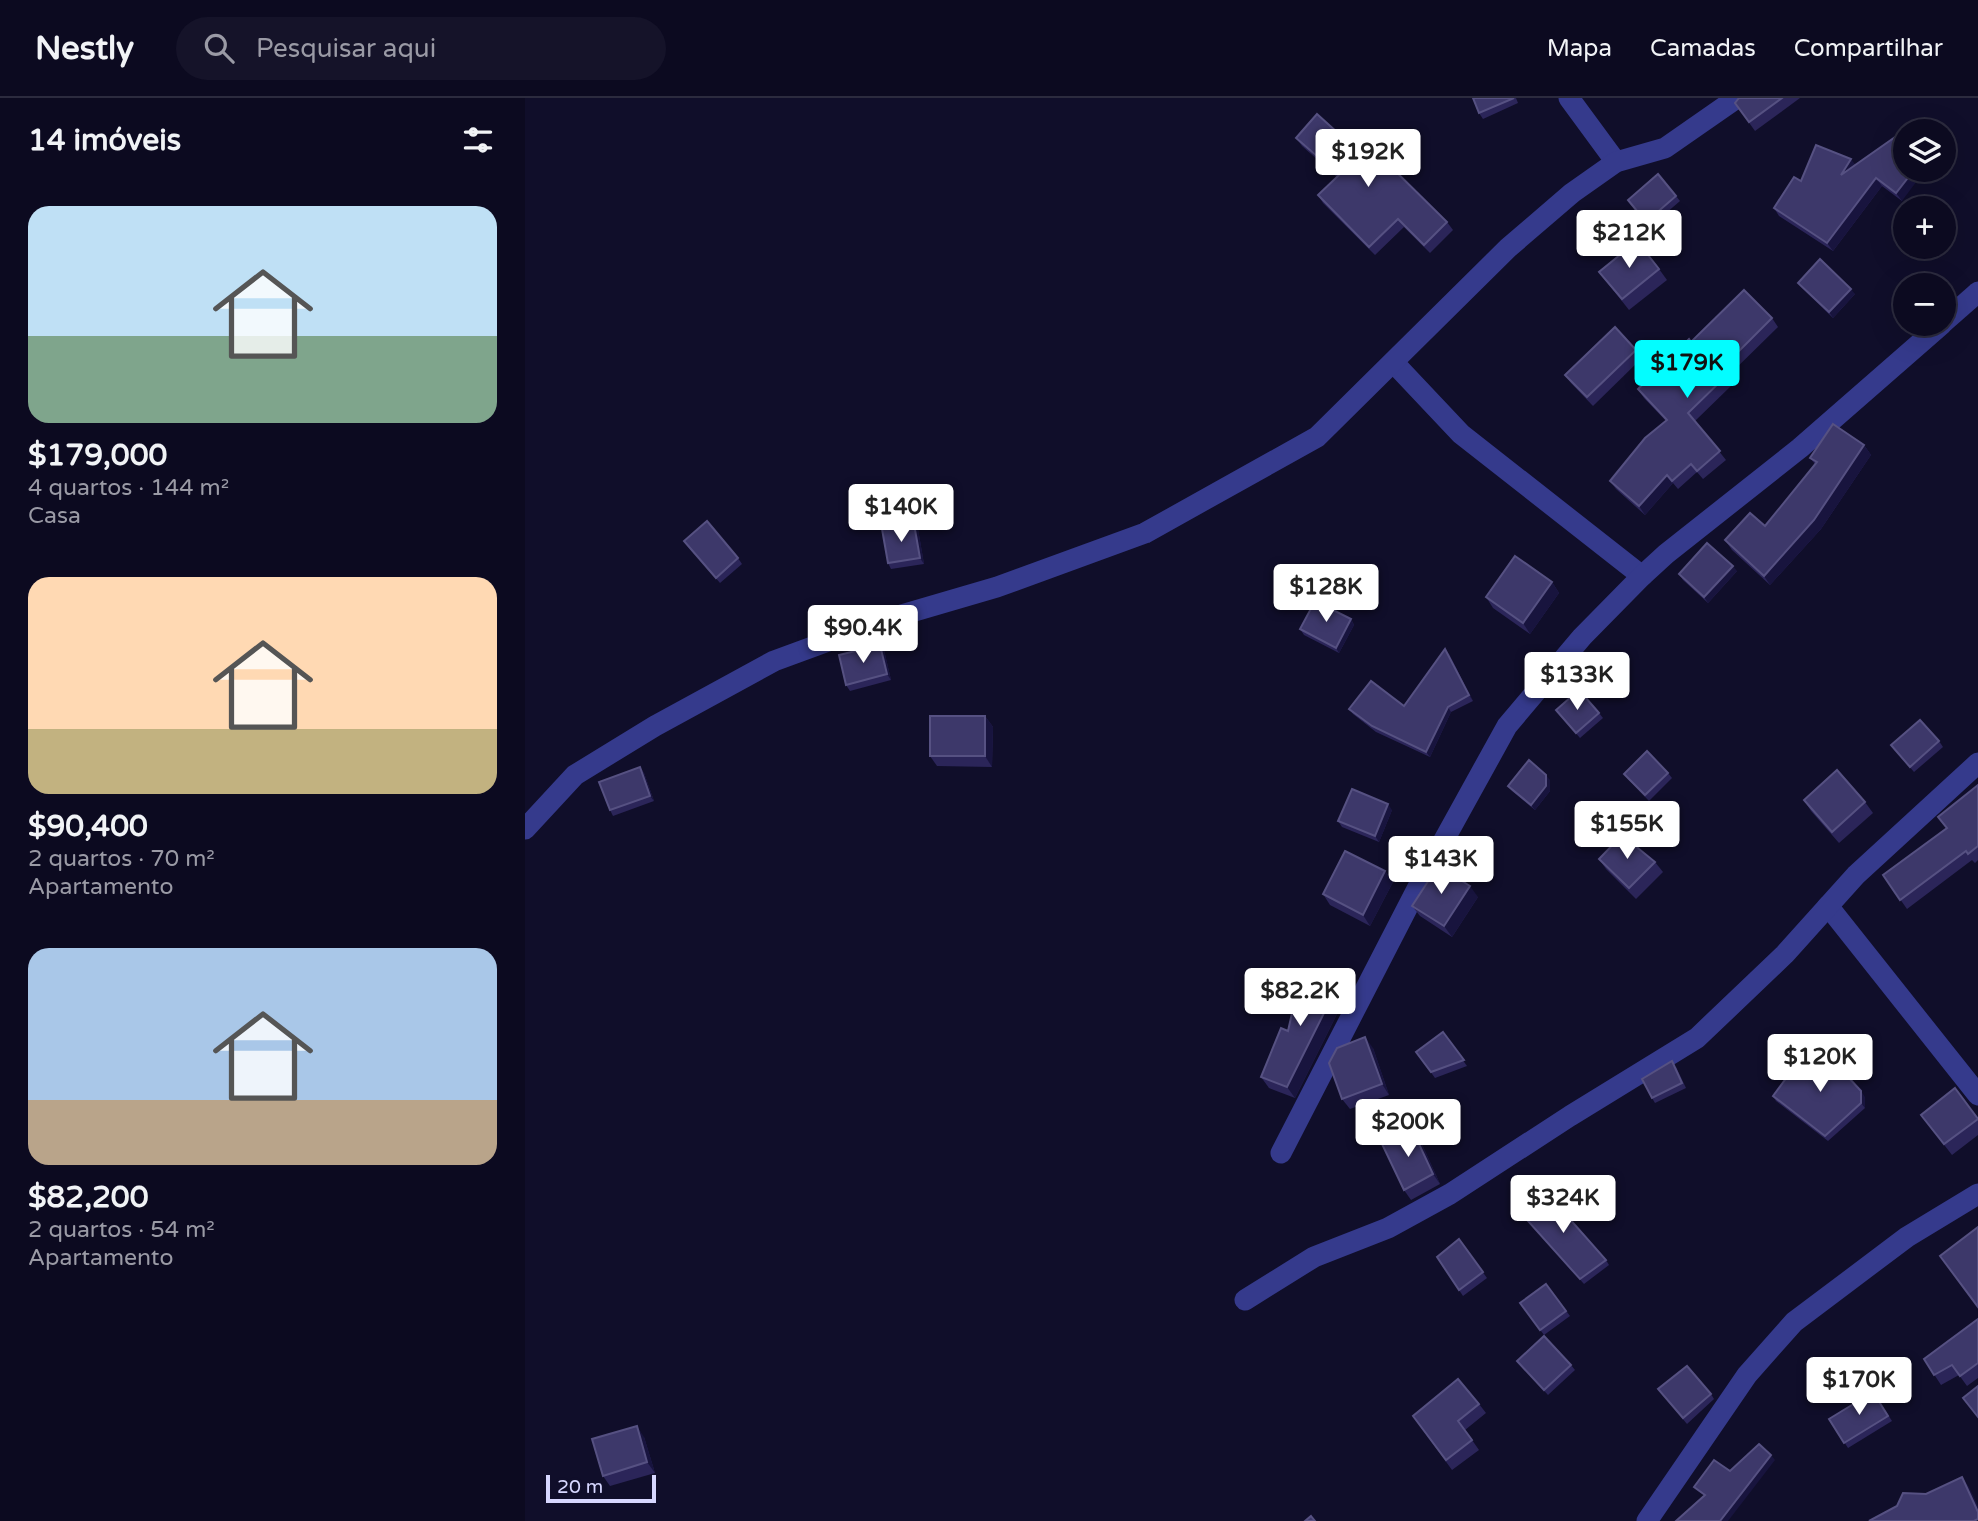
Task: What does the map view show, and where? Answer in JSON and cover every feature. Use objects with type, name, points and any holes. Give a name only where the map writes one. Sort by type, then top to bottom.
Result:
[{"type":"street","points":[[1569,98],[1616,162]]},
{"type":"street","points":[[525,829],[575,775],[655,726],[774,661],[891,618],[997,587],[1145,533],[1317,437],[1508,248],[1572,193],[1616,162],[1665,148],[1737,98]]},
{"type":"street","points":[[1956,311],[1978,292]]},
{"type":"street","points":[[1281,1153],[1418,887],[1507,726],[1582,637],[1642,576],[1800,448],[1928,336]]},
{"type":"street","points":[[1394,363],[1461,434],[1642,576]]},
{"type":"street","points":[[1245,1300],[1314,1257],[1388,1228],[1450,1194],[1697,1038],[1785,954],[1856,875],[1978,763]]},
{"type":"street","points":[[1828,906],[1978,1096]]},
{"type":"street","points":[[1647,1521],[1747,1375],[1794,1322],[1907,1237],[1978,1194]]},
{"type":"building","points":[[1473,98],[1514,98],[1479,113]]},
{"type":"building","points":[[1739,98],[1782,98],[1749,122],[1735,103]]},
{"type":"building","points":[[1317,114],[1371,163],[1379,155],[1447,222],[1424,245],[1398,219],[1369,247],[1318,195],[1339,175],[1296,138]]},
{"type":"building","points":[[1893,139],[1893,182],[1905,182],[1896,193],[1876,178],[1827,243],[1774,208],[1794,177],[1801,181],[1816,145],[1851,159],[1841,175]]},
{"type":"building","points":[[1658,174],[1676,196],[1646,222],[1628,200]]},
{"type":"building","points":[[1637,241],[1659,269],[1622,299],[1599,272]]},
{"type":"building","points":[[1820,259],[1851,289],[1829,312],[1798,283]]},
{"type":"building","points":[[1744,290],[1772,318],[1719,371],[1725,377],[1688,413],[1720,451],[1697,471],[1691,464],[1672,481],[1667,475],[1639,506],[1610,481],[1645,438],[1667,420],[1638,389]]},
{"type":"building","points":[[1615,327],[1636,350],[1587,397],[1565,375]]},
{"type":"building","points":[[1833,424],[1864,445],[1814,520],[1764,576],[1725,540],[1750,513],[1765,526],[1817,462],[1810,458]]},
{"type":"building","points":[[707,521],[738,558],[716,578],[684,541]]},
{"type":"building","points":[[914,524],[920,558],[888,563],[882,529]]},
{"type":"building","points":[[1707,543],[1733,566],[1704,597],[1679,574]]},
{"type":"building","points":[[1515,556],[1552,582],[1523,623],[1486,597]]},
{"type":"building","points":[[1315,601],[1351,619],[1336,648],[1300,629]]},
{"type":"building","points":[[880,645],[887,674],[846,685],[839,655]]},
{"type":"building","points":[[1445,649],[1469,695],[1448,707],[1426,752],[1372,726],[1349,709],[1371,681],[1404,706]]},
{"type":"building","points":[[1579,690],[1599,713],[1576,733],[1556,710]]},
{"type":"building","points":[[930,716],[985,716],[985,756],[930,756]]},
{"type":"building","points":[[1920,720],[1939,741],[1910,767],[1891,745]]},
{"type":"building","points":[[1647,751],[1668,773],[1645,795],[1624,774]]},
{"type":"building","points":[[1529,760],[1546,775],[1546,786],[1531,805],[1508,786]]},
{"type":"building","points":[[640,767],[650,796],[610,810],[599,782]]},
{"type":"building","points":[[1837,770],[1865,802],[1832,832],[1804,800]]},
{"type":"building","points":[[1978,785],[1978,846],[1968,854],[1966,851],[1900,900],[1883,875],[1947,828],[1938,817]]},
{"type":"building","points":[[1352,789],[1388,804],[1375,836],[1338,821]]},
{"type":"building","points":[[1622,835],[1655,862],[1629,888],[1599,859]]},
{"type":"building","points":[[1345,851],[1385,871],[1363,915],[1323,894]]},
{"type":"building","points":[[1438,866],[1470,886],[1444,926],[1412,906]]},
{"type":"building","points":[[1301,973],[1340,981],[1287,1087],[1261,1077],[1281,1028],[1288,1031]]},
{"type":"building","points":[[1443,1032],[1464,1060],[1431,1072],[1416,1052]]},
{"type":"building","points":[[1365,1037],[1382,1084],[1342,1099],[1329,1063],[1337,1048]]},
{"type":"building","points":[[1824,1051],[1861,1091],[1861,1103],[1825,1136],[1773,1096],[1793,1069],[1801,1075]]},
{"type":"building","points":[[1672,1061],[1682,1083],[1652,1098],[1642,1079]]},
{"type":"building","points":[[1955,1088],[1978,1119],[1944,1144],[1921,1115]]},
{"type":"building","points":[[1412,1129],[1433,1174],[1404,1190],[1382,1144]]},
{"type":"building","points":[[1545,1191],[1606,1260],[1580,1279],[1520,1212]]},
{"type":"building","points":[[1978,1227],[1978,1307],[1940,1256]]},
{"type":"building","points":[[1459,1239],[1483,1272],[1459,1290],[1437,1257]]},
{"type":"building","points":[[1546,1284],[1566,1311],[1540,1330],[1520,1303]]},
{"type":"building","points":[[1978,1319],[1978,1363],[1960,1376],[1952,1365],[1934,1375],[1924,1359]]},
{"type":"building","points":[[1544,1336],[1571,1365],[1544,1390],[1517,1361]]},
{"type":"building","points":[[1687,1366],[1711,1394],[1683,1418],[1658,1389]]},
{"type":"building","points":[[1458,1379],[1479,1404],[1458,1421],[1472,1440],[1446,1460],[1413,1416]]},
{"type":"building","points":[[1978,1386],[1978,1417],[1963,1398]]},
{"type":"building","points":[[1873,1392],[1888,1416],[1844,1443],[1829,1419]]},
{"type":"building","points":[[637,1426],[647,1462],[603,1476],[592,1439]]},
{"type":"building","points":[[1759,1444],[1771,1455],[1720,1521],[1676,1521],[1705,1495],[1694,1487],[1714,1460],[1730,1471]]},
{"type":"building","points":[[1962,1477],[1978,1512],[1978,1519],[1974,1521],[1869,1521],[1897,1506],[1903,1493],[1926,1494]]}]
